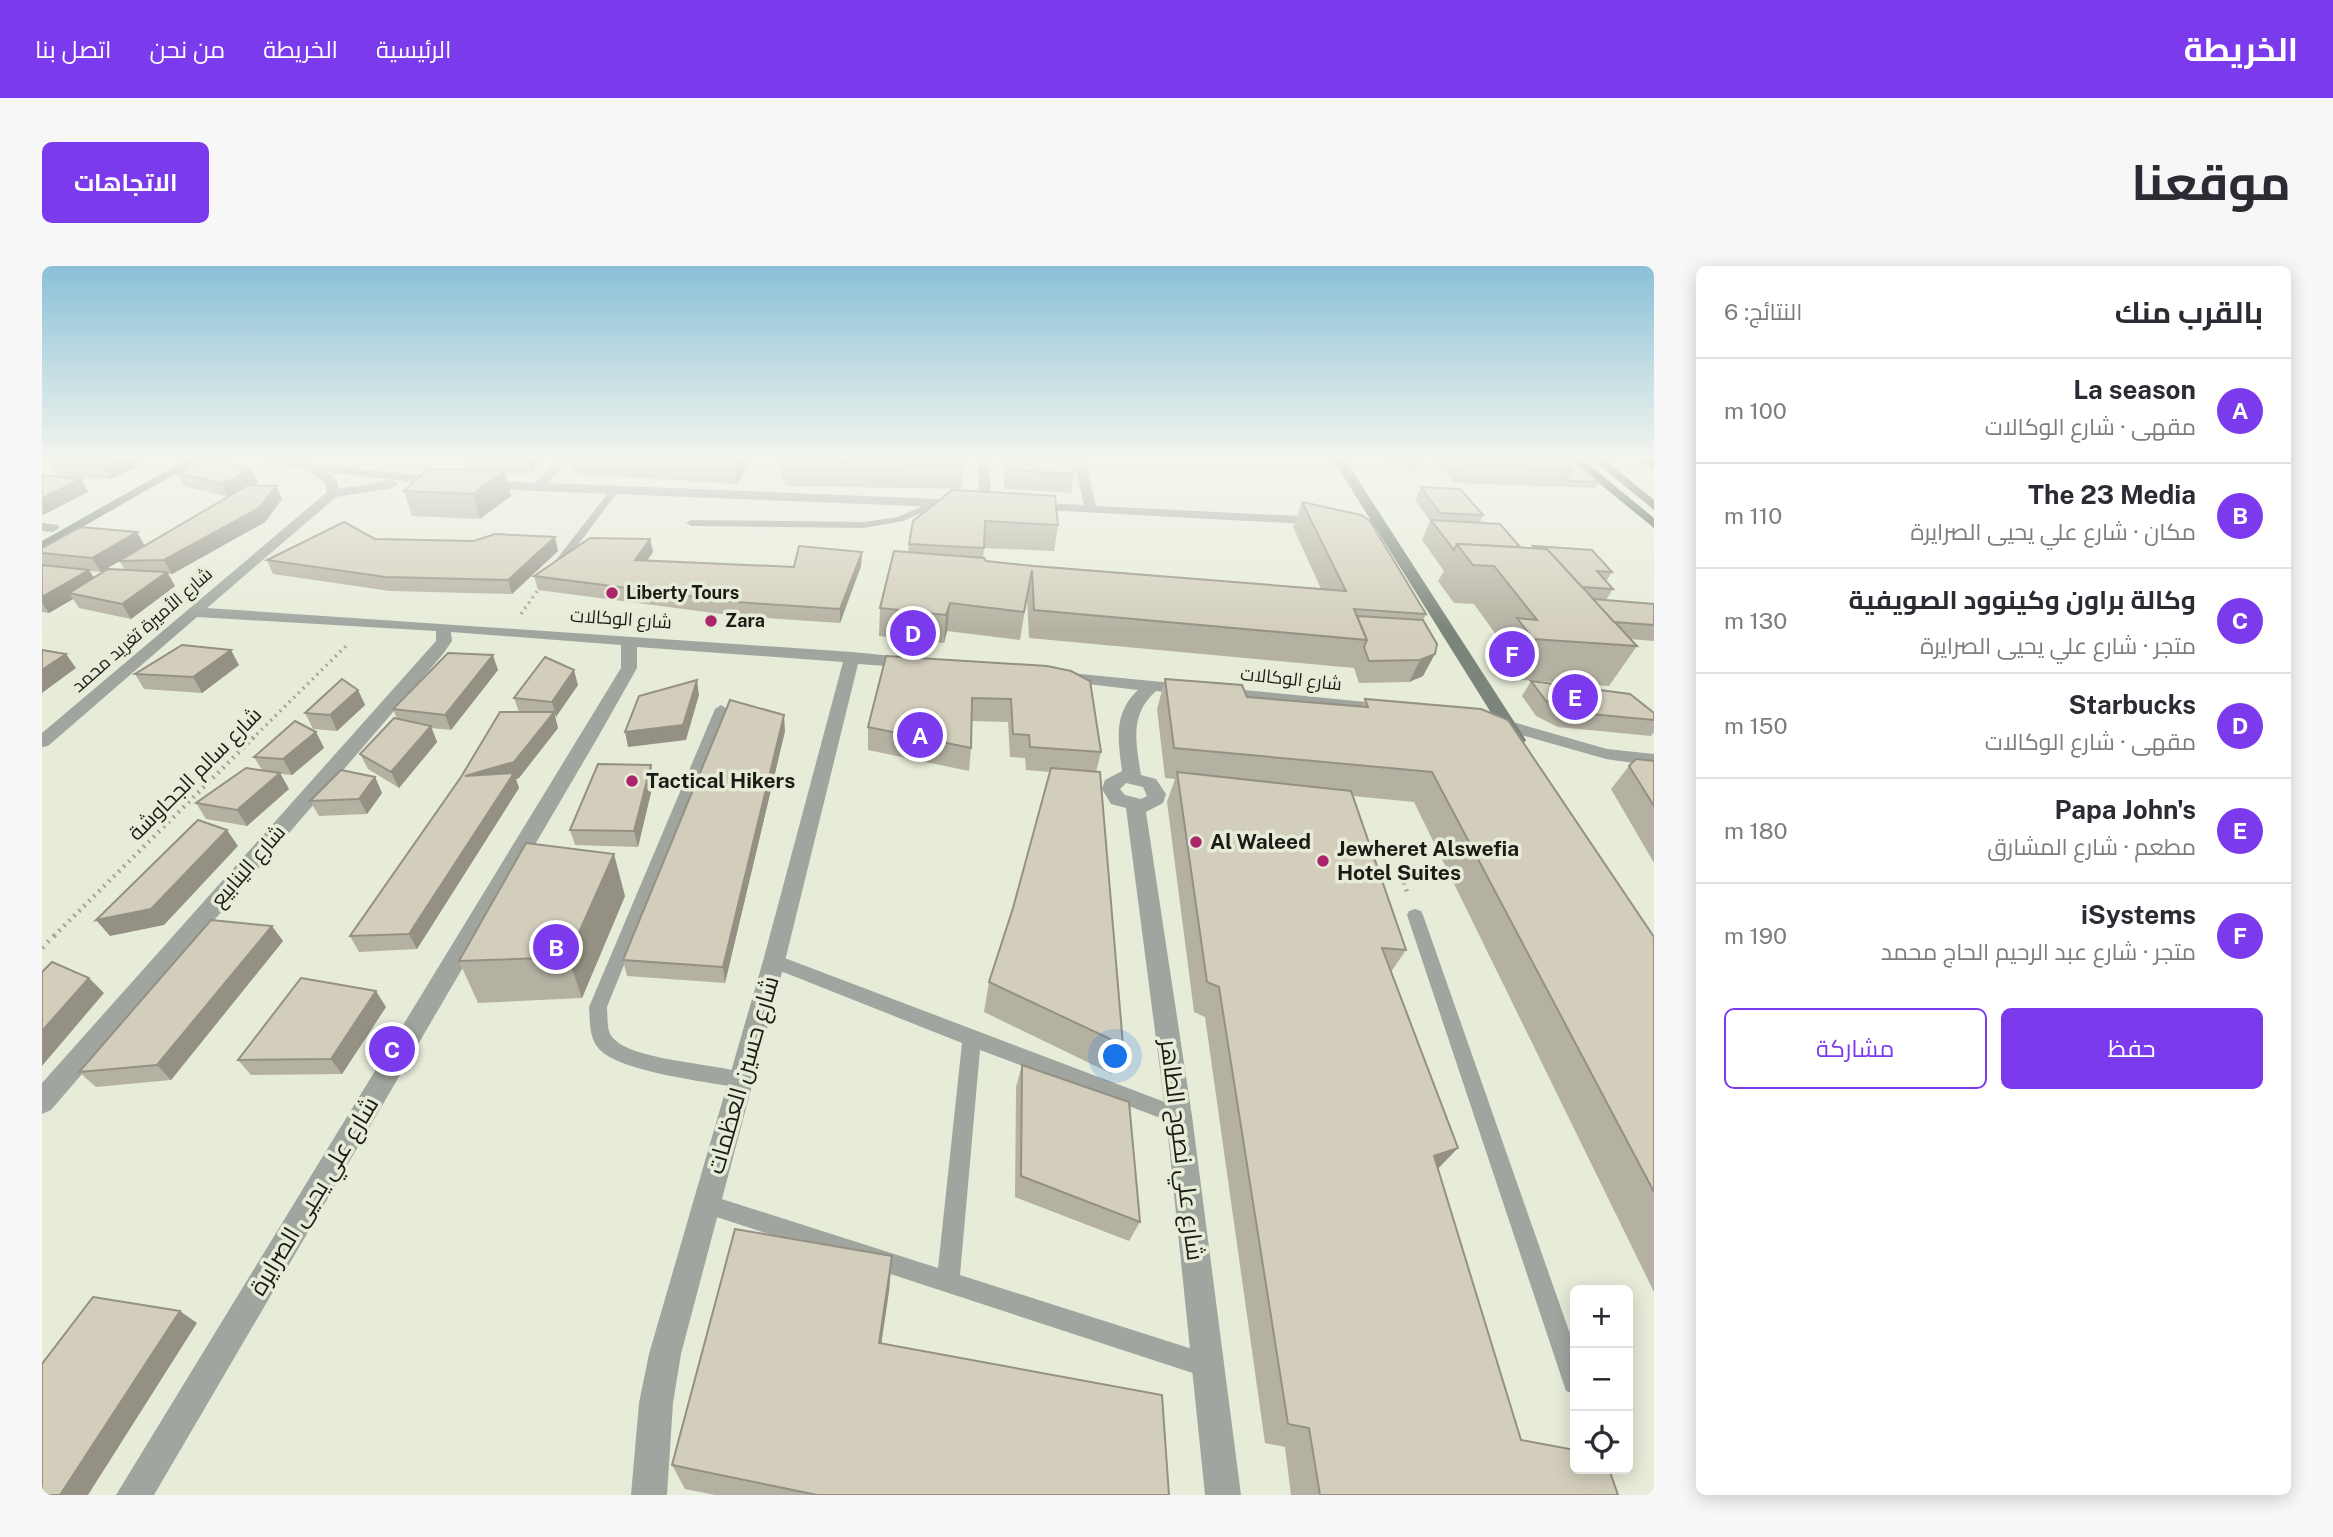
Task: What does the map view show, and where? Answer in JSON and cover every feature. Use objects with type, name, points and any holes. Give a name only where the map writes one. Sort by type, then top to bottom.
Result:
[{"type":"street","points":[[46,530],[73,515]]},
{"type":"street","points":[[42,546],[96,515]]},
{"type":"street","name":"شارع الأميرة تغريد محمد","points":[[42,741],[307,515]]},
{"type":"street","points":[[1213,515],[1380,524]]},
{"type":"street","points":[[1374,515],[1528,757]]},
{"type":"street","name":"شارع الوكالات","points":[[192,612],[443,627],[932,665]]},
{"type":"street","name":"شارع الينابيع","points":[[42,1102],[437,651],[444,641],[443,627]]},
{"type":"street","name":"شارع علي يحيى الصرايرة","points":[[134,1495],[629,668],[631,657],[627,641]]},
{"type":"street","name":"شارع حسين العظمات","points":[[649,1495],[655,1413],[665,1354],[774,961],[852,657]]},
{"type":"street","name":"شارع الوكالات","points":[[1041,675],[1390,709]]},
{"type":"street","name":"شارع علي نصوح الطاهر","points":[[1152,686],[1140,694],[1127,715],[1132,777],[1117,780],[1111,789],[1118,800],[1135,806],[1179,1116],[1223,1495]]},
{"type":"street","points":[[1471,718],[1506,724],[1597,752],[1654,760]]},
{"type":"lane","points":[[538,590],[595,515]]},
{"type":"lane","points":[[691,523],[864,525],[908,515]]},
{"type":"lane","points":[[721,709],[598,1007],[599,1029],[606,1043],[624,1057],[741,1080]]},
{"type":"lane","points":[[1415,915],[1570,1367]]},
{"type":"lane","points":[[774,961],[972,1040],[1179,1116]]},
{"type":"lane","points":[[948,1283],[972,1040]]},
{"type":"lane","points":[[706,1205],[1208,1366]]},
{"type":"path","points":[[524,610],[538,590]]},
{"type":"path","name":"شارع سالم الجحاوشة","points":[[42,948],[369,623]]},
{"type":"building","points":[[196,515],[246,515],[164,560],[119,561]]},
{"type":"building","points":[[920,515],[1057,515],[1058,525],[985,521],[984,548],[909,544],[913,521]]},
{"type":"building","points":[[1309,515],[1362,515],[1370,521],[1426,614],[1354,609],[1367,640],[1034,610],[1032,570],[1024,612],[950,603],[946,615],[880,608],[894,551],[984,558],[986,561],[1033,566],[1346,591]]},
{"type":"building","points":[[1431,520],[1500,524],[1520,547],[1457,544],[1454,550]]},
{"type":"building","points":[[344,522],[375,539],[474,541],[495,534],[555,537],[508,580],[385,577],[267,560]]},
{"type":"building","points":[[80,527],[137,532],[92,558],[42,553],[42,548]]},
{"type":"building","points":[[590,538],[650,539],[635,560],[794,567],[799,546],[862,552],[840,609],[736,602],[534,576]]},
{"type":"building","points":[[1457,544],[1547,549],[1637,646],[1533,639],[1517,618],[1537,620],[1494,566],[1473,565]]},
{"type":"building","points":[[1533,546],[1592,550],[1612,572],[1597,571],[1613,589],[1582,587],[1547,549]]},
{"type":"building","points":[[42,565],[89,570],[42,597]]},
{"type":"building","points":[[108,569],[167,572],[122,604],[69,593]]},
{"type":"building","points":[[1593,599],[1654,604],[1654,625],[1614,622]]},
{"type":"building","points":[[1357,616],[1423,620],[1437,644],[1435,654],[1420,660],[1369,661],[1364,647],[1367,640]]},
{"type":"building","points":[[182,645],[231,650],[193,677],[135,674]]},
{"type":"building","points":[[42,650],[66,654],[42,670]]},
{"type":"building","points":[[448,653],[493,655],[445,715],[393,709]]},
{"type":"building","points":[[886,656],[1047,666],[1071,671],[1090,681],[1101,752],[1030,747],[1029,735],[1013,734],[1011,699],[972,698],[971,748],[868,727]]},
{"type":"building","points":[[545,657],[574,670],[552,702],[514,698]]},
{"type":"building","points":[[342,679],[358,690],[330,715],[305,713]]},
{"type":"building","points":[[1165,679],[1242,685],[1247,697],[1368,707],[1365,699],[1481,709],[1508,720],[1654,937],[1654,1192],[1432,772],[1174,748]]},
{"type":"building","points":[[697,680],[683,725],[625,732],[639,696]]},
{"type":"building","points":[[1531,681],[1630,694],[1654,713],[1654,720],[1569,712],[1546,701]]},
{"type":"building","points":[[730,700],[784,715],[723,967],[623,960]]},
{"type":"building","points":[[500,712],[554,712],[514,762],[465,776],[514,773],[409,934],[350,936],[461,777]]},
{"type":"building","points":[[394,718],[431,726],[391,772],[360,754]]},
{"type":"building","points":[[295,721],[316,732],[283,759],[254,757]]},
{"type":"building","points":[[1636,759],[1654,761],[1654,806],[1629,766]]},
{"type":"building","points":[[598,764],[651,765],[634,831],[570,830]]},
{"type":"building","points":[[246,768],[280,773],[237,810],[196,803]]},
{"type":"building","points":[[1051,768],[1100,772],[1123,1045],[989,982],[1013,908]]},
{"type":"building","points":[[341,770],[375,777],[359,799],[310,801]]},
{"type":"building","points":[[1177,772],[1351,791],[1406,950],[1382,948],[1458,1148],[1434,1156],[1521,1440],[1570,1449],[1570,1474],[1611,1474],[1618,1495],[1320,1495],[1309,1428],[1288,1424],[1219,987],[1207,982]]},
{"type":"building","points":[[198,820],[227,830],[151,909],[96,920]]},
{"type":"building","points":[[526,843],[614,854],[568,957],[459,961]]},
{"type":"building","points":[[211,920],[272,926],[157,1065],[79,1072]]},
{"type":"building","points":[[52,962],[89,978],[42,1031],[42,972]]},
{"type":"building","points":[[301,978],[376,991],[331,1059],[238,1060]]},
{"type":"building","points":[[1022,1065],[1129,1102],[1140,1222],[1021,1176]]},
{"type":"building","points":[[735,1229],[892,1256],[879,1343],[1162,1395],[1169,1495],[817,1495],[672,1465]]},
{"type":"building","points":[[93,1297],[180,1311],[60,1495],[42,1495],[42,1364]]},
{"type":"place","name":"Liberty Tours","points":[[612,593]]},
{"type":"place","name":"Zara","points":[[711,621]]},
{"type":"place","name":"Starbucks","points":[[913,633]]},
{"type":"place","name":"iSystems","points":[[1512,654]]},
{"type":"place","name":"Papa John's","points":[[1575,697]]},
{"type":"place","name":"La season","points":[[920,735]]},
{"type":"place","name":"Tactical Hikers","points":[[632,781]]},
{"type":"place","name":"Al Waleed","points":[[1196,842]]},
{"type":"place","name":"Jewheret Alswefia Hotel Suites","points":[[1323,861]]},
{"type":"place","name":"The 23 Media","points":[[556,947]]},
{"type":"place","name":"وكالة براون وكينوود الصويفية","points":[[392,1049]]}]
